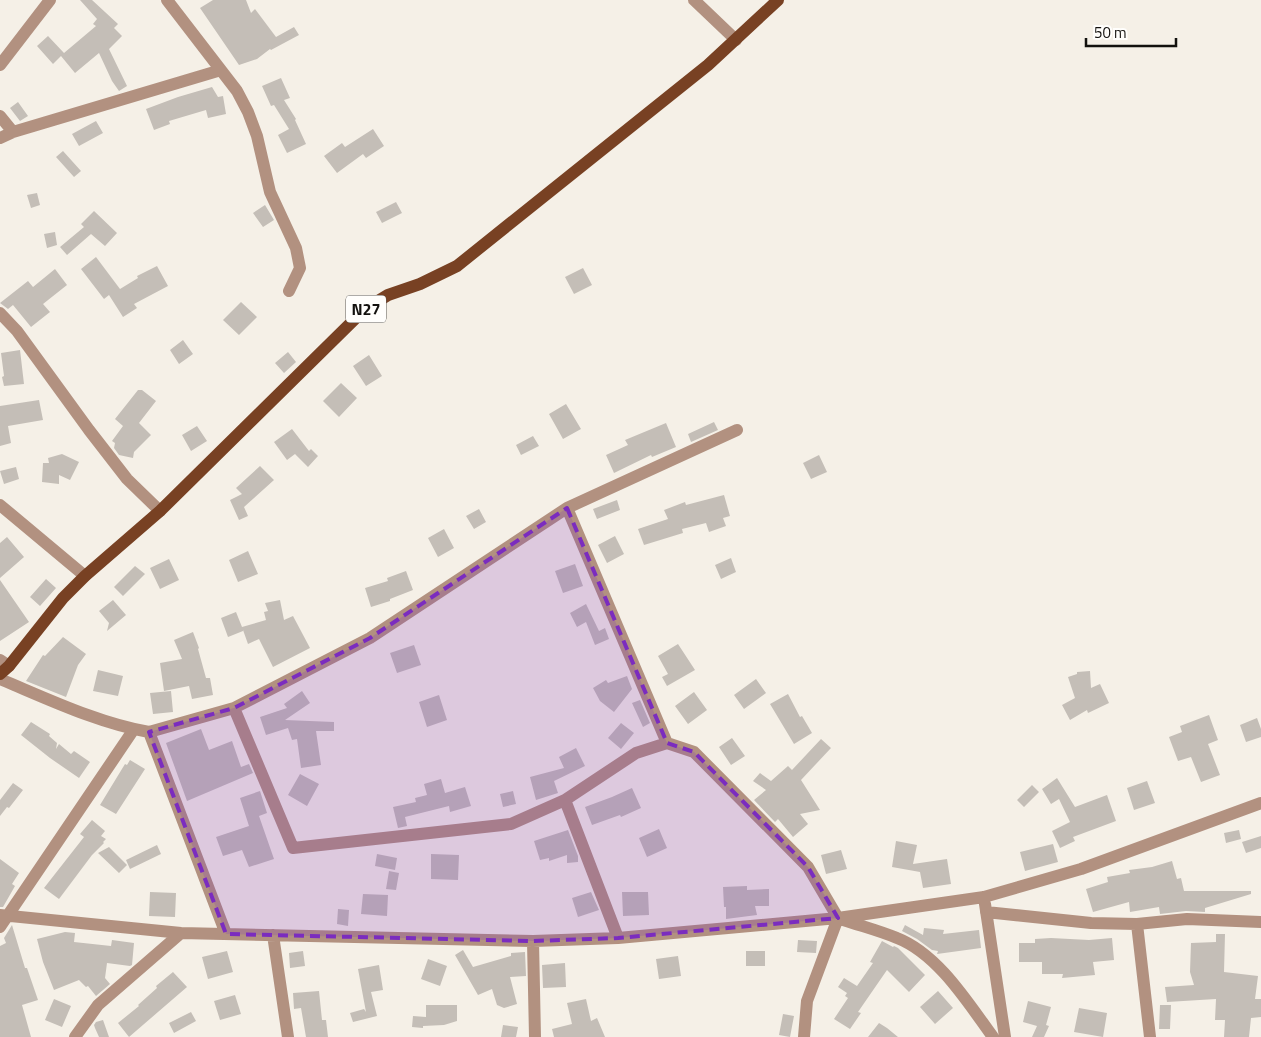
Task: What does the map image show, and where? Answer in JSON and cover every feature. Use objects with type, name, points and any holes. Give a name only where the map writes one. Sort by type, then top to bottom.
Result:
[{"type":"main road","name":"N27","points":[[3,666],[85,576],[160,512],[365,309],[388,295],[420,284],[457,266],[708,66],[778,0]]},
{"type":"street","points":[[0,65],[50,0]]},
{"type":"street","points":[[167,0],[237,92],[248,112],[257,136],[270,192],[296,248],[300,268],[289,291]]},
{"type":"street","points":[[694,0],[736,40]]},
{"type":"street","points":[[0,138],[13,132],[221,70]]},
{"type":"street","points":[[0,116],[13,132]]},
{"type":"street","points":[[0,313],[17,331],[127,479],[160,512]]},
{"type":"street","points":[[0,679],[78,711],[149,732],[234,708],[370,638],[567,508],[737,430]]},
{"type":"street","points":[[0,505],[85,576]]},
{"type":"street","points":[[567,508],[667,743]]},
{"type":"street","points":[[234,708],[293,848],[511,824],[565,800],[636,753],[667,743],[694,752],[808,867],[838,918],[898,938],[921,951],[957,988],[993,1037]]},
{"type":"street","points":[[2,919],[134,729]]},
{"type":"street","points":[[149,732],[226,934]]},
{"type":"street","points":[[565,800],[618,938]]},
{"type":"street","points":[[2,919],[181,933],[534,941],[618,938],[838,918],[984,897],[1081,868],[1261,803]]},
{"type":"street","points":[[984,897],[1005,1037]]},
{"type":"street","points":[[986,912],[1091,923],[1137,924],[1187,919],[1261,922]]},
{"type":"street","points":[[804,1037],[807,1001],[838,918]]},
{"type":"street","points":[[1137,924],[1150,1037]]},
{"type":"street","points":[[75,1037],[98,1005],[181,933]]},
{"type":"street","points":[[272,935],[288,1037]]},
{"type":"street","points":[[534,941],[535,1037]]},
{"type":"highlighted area","points":[[567,508],[667,743],[694,752],[808,867],[838,918],[618,938],[533,941],[226,934],[149,732],[234,708],[370,638]]},
{"type":"building","points":[[80,0],[92,0],[118,24],[114,28],[122,36],[109,49],[127,86],[119,91],[112,81],[99,53],[75,73],[61,56],[53,64],[37,46],[48,36],[64,53],[96,26],[93,24],[97,19]]},
{"type":"building","points":[[213,0],[246,0],[251,13],[255,9],[276,37],[294,27],[299,35],[270,49],[257,59],[239,65],[200,8]]},
{"type":"building","points":[[281,78],[290,98],[284,100],[296,119],[306,144],[287,153],[278,135],[289,129],[274,105],[271,106],[262,86]]},
{"type":"building","points":[[212,87],[218,97],[223,96],[226,114],[208,118],[206,110],[169,121],[170,124],[154,130],[146,109]]},
{"type":"building","points":[[18,102],[28,116],[20,121],[10,108]]},
{"type":"building","points":[[96,121],[103,133],[79,146],[72,134]]},
{"type":"building","points":[[373,129],[384,146],[366,158],[363,154],[337,173],[324,156],[342,143],[345,147]]},
{"type":"building","points":[[63,151],[81,171],[74,177],[56,157]]},
{"type":"building","points":[[37,193],[40,205],[31,208],[27,195]]},
{"type":"building","points":[[396,202],[402,213],[382,223],[376,212]]},
{"type":"building","points":[[265,205],[274,220],[263,227],[253,213]]},
{"type":"building","points":[[94,211],[117,233],[105,246],[91,234],[67,255],[60,247],[84,227],[81,224]]},
{"type":"building","points":[[55,232],[57,245],[47,248],[44,234]]},
{"type":"building","points":[[96,257],[120,289],[138,278],[137,276],[157,266],[168,286],[134,304],[137,308],[123,317],[109,295],[104,299],[81,269]]},
{"type":"building","points":[[583,268],[592,285],[574,294],[565,277]]},
{"type":"building","points":[[55,269],[67,285],[43,304],[50,312],[31,327],[13,305],[8,309],[0,303],[28,281],[33,287]]},
{"type":"building","points":[[241,302],[257,317],[239,335],[223,320]]},
{"type":"building","points":[[183,340],[193,354],[179,364],[170,350]]},
{"type":"building","points":[[20,350],[24,384],[4,386],[1,353]]},
{"type":"building","points":[[288,352],[296,362],[284,373],[275,363]]},
{"type":"building","points":[[369,355],[382,376],[366,386],[353,366]]},
{"type":"building","points":[[341,383],[357,398],[339,417],[323,401]]},
{"type":"building","points":[[138,390],[142,390],[156,401],[139,423],[151,435],[134,452],[133,458],[119,455],[114,448],[115,443],[112,441],[123,426],[115,419]]},
{"type":"building","points":[[39,400],[43,420],[8,426],[11,443],[0,446],[0,406]]},
{"type":"building","points":[[566,404],[581,429],[563,439],[549,414]]},
{"type":"building","points":[[714,422],[718,430],[691,442],[688,434]]},
{"type":"building","points":[[666,423],[676,447],[652,457],[651,455],[614,473],[606,455],[628,445],[625,440]]},
{"type":"building","points":[[197,426],[207,441],[191,451],[182,435]]},
{"type":"building","points":[[292,429],[309,451],[311,449],[318,456],[308,467],[295,454],[287,460],[274,442]]},
{"type":"building","points":[[533,436],[539,446],[521,455],[516,445]]},
{"type":"building","points":[[62,454],[79,462],[70,480],[59,475],[59,484],[42,482],[43,463],[49,463],[48,458]]},
{"type":"building","points":[[819,455],[827,472],[811,479],[803,463]]},
{"type":"building","points":[[260,466],[274,480],[244,507],[248,516],[239,520],[230,500],[242,494],[236,488]]},
{"type":"building","points":[[16,467],[19,479],[4,484],[0,471]]},
{"type":"building","points":[[724,495],[730,516],[723,518],[726,526],[709,532],[706,523],[682,529],[683,533],[644,545],[638,529],[668,519],[664,510],[685,502],[686,505]]},
{"type":"building","points":[[617,500],[620,510],[597,519],[593,509]]},
{"type":"building","points":[[479,509],[486,522],[474,529],[466,516]]},
{"type":"building","points":[[444,529],[454,548],[438,557],[428,538]]},
{"type":"building","points":[[615,536],[624,554],[607,563],[598,545]]},
{"type":"building","points":[[7,537],[24,557],[0,578],[0,543]]},
{"type":"building","points":[[248,551],[258,574],[238,582],[229,560]]},
{"type":"building","points":[[731,558],[736,572],[721,579],[715,565]]},
{"type":"building","points":[[169,559],[179,580],[160,589],[150,568]]},
{"type":"building","points":[[575,564],[583,586],[563,593],[555,571]]},
{"type":"building","points":[[135,566],[145,574],[123,596],[114,587]]},
{"type":"building","points":[[406,571],[413,590],[390,599],[390,601],[371,607],[365,588],[388,581],[387,578]]},
{"type":"building","points":[[46,579],[56,588],[40,606],[30,597]]},
{"type":"building","points":[[0,580],[29,622],[0,641]]},
{"type":"building","points":[[113,600],[126,615],[107,631],[109,623],[99,611]]},
{"type":"building","points":[[280,600],[284,620],[293,616],[310,648],[273,667],[259,639],[248,644],[243,630],[228,637],[221,618],[236,612],[242,627],[266,620],[264,612],[268,611],[265,603]]},
{"type":"building","points":[[586,604],[599,631],[605,628],[609,639],[595,645],[586,622],[577,627],[570,613]]},
{"type":"building","points":[[193,632],[206,678],[210,678],[213,695],[192,699],[189,686],[164,691],[160,663],[182,659],[174,640]]},
{"type":"building","points":[[63,637],[86,654],[78,665],[66,697],[26,681],[43,655],[45,656]]},
{"type":"building","points":[[678,644],[695,670],[667,686],[662,677],[668,674],[658,656]]},
{"type":"building","points":[[414,645],[421,665],[397,673],[390,653]]},
{"type":"building","points":[[98,670],[123,676],[118,696],[93,691]]},
{"type":"building","points":[[1090,671],[1091,688],[1100,684],[1109,703],[1088,713],[1087,710],[1070,720],[1062,705],[1075,698],[1068,677],[1077,674],[1077,672]]},
{"type":"building","points":[[627,676],[632,689],[614,712],[600,701],[593,688],[606,680],[608,683]]},
{"type":"building","points":[[756,679],[766,693],[744,709],[734,695]]},
{"type":"building","points":[[171,691],[173,712],[153,714],[150,693]]},
{"type":"building","points":[[302,691],[310,703],[285,720],[334,722],[334,731],[316,731],[321,765],[301,768],[297,739],[292,740],[288,728],[266,735],[260,717],[287,708],[284,704]]},
{"type":"building","points":[[694,692],[707,710],[688,724],[675,706]]},
{"type":"building","points":[[788,694],[800,717],[802,716],[812,733],[794,744],[770,704]]},
{"type":"building","points":[[439,695],[447,720],[427,727],[419,702]]},
{"type":"building","points":[[640,700],[650,723],[643,727],[632,703]]},
{"type":"building","points":[[1209,715],[1218,740],[1208,744],[1220,775],[1201,782],[1191,757],[1178,761],[1169,737],[1182,732],[1180,726]]},
{"type":"building","points":[[1257,718],[1261,729],[1261,737],[1246,742],[1240,725]]},
{"type":"building","points":[[31,722],[50,734],[49,736],[57,743],[56,749],[59,744],[71,754],[74,751],[90,762],[79,778],[21,735]]},
{"type":"building","points":[[621,723],[634,733],[621,749],[608,738]]},
{"type":"building","points":[[201,729],[209,750],[232,741],[241,767],[249,764],[253,773],[187,801],[166,743]]},
{"type":"building","points":[[732,738],[745,756],[731,765],[719,747]]},
{"type":"building","points":[[821,739],[831,748],[801,780],[820,810],[800,814],[808,824],[793,837],[778,819],[775,822],[754,800],[766,790],[753,781],[760,773],[771,781],[788,766],[792,770]]},
{"type":"building","points":[[576,748],[585,766],[554,781],[558,793],[536,800],[530,777],[564,768],[559,757]]},
{"type":"building","points":[[130,760],[145,769],[116,814],[100,805],[125,764],[127,765]]},
{"type":"building","points":[[300,774],[319,784],[307,806],[288,795]]},
{"type":"building","points":[[1057,778],[1075,807],[1107,795],[1116,821],[1073,837],[1075,841],[1060,848],[1052,831],[1070,822],[1059,799],[1051,804],[1042,789]]},
{"type":"building","points":[[441,779],[445,793],[465,787],[471,806],[450,812],[449,806],[405,817],[407,826],[398,828],[393,807],[416,802],[415,798],[427,795],[424,784]]},
{"type":"building","points":[[1147,781],[1155,803],[1134,810],[1127,788]]},
{"type":"building","points":[[13,783],[23,790],[0,816],[0,800]]},
{"type":"building","points":[[1032,785],[1039,792],[1024,807],[1017,800]]},
{"type":"building","points":[[632,788],[641,808],[621,817],[620,815],[592,825],[585,807]]},
{"type":"building","points":[[260,791],[267,813],[259,816],[274,859],[249,867],[242,850],[223,856],[216,837],[249,826],[240,798]]},
{"type":"building","points":[[513,791],[516,804],[503,807],[500,794]]},
{"type":"building","points":[[92,820],[105,831],[101,836],[106,839],[59,899],[44,888],[84,837],[80,834]]},
{"type":"building","points":[[659,829],[667,848],[647,857],[639,838]]},
{"type":"building","points":[[568,830],[578,856],[578,862],[567,863],[567,855],[549,861],[549,858],[540,860],[534,841]]},
{"type":"building","points":[[1239,830],[1241,839],[1226,843],[1224,833]]},
{"type":"building","points":[[1261,836],[1261,848],[1246,853],[1242,842]]},
{"type":"building","points":[[896,841],[917,845],[913,864],[947,859],[951,884],[923,888],[920,872],[892,867]]},
{"type":"building","points":[[1053,844],[1058,862],[1025,871],[1020,852]]},
{"type":"building","points":[[157,845],[161,854],[130,869],[126,860]]},
{"type":"building","points":[[109,847],[127,865],[119,873],[98,853]]},
{"type":"building","points":[[841,850],[847,869],[826,874],[821,855]]},
{"type":"building","points":[[377,854],[397,858],[395,870],[375,866]]},
{"type":"building","points":[[431,854],[459,855],[458,880],[431,879]]},
{"type":"building","points":[[0,859],[19,873],[12,884],[15,886],[3,907],[0,907]]},
{"type":"building","points":[[1172,861],[1177,879],[1181,878],[1184,891],[1251,891],[1251,894],[1205,908],[1205,912],[1186,911],[1160,914],[1159,907],[1130,912],[1129,902],[1093,912],[1086,889],[1108,882],[1107,877],[1130,873],[1129,870],[1152,867]]},
{"type":"building","points":[[389,871],[399,873],[396,890],[386,889]]},
{"type":"building","points":[[747,886],[747,890],[769,889],[769,906],[755,906],[757,915],[726,919],[723,887]]},
{"type":"building","points":[[150,892],[176,893],[175,917],[149,916]]},
{"type":"building","points":[[591,892],[599,910],[578,917],[572,898]]},
{"type":"building","points":[[622,892],[648,892],[649,915],[623,916]]},
{"type":"building","points":[[363,894],[388,895],[387,916],[361,914]]},
{"type":"building","points":[[338,909],[349,910],[348,926],[337,924]]},
{"type":"building","points":[[12,925],[25,968],[27,968],[38,1000],[22,1005],[31,1037],[0,1037],[0,946],[6,943],[4,938]]},
{"type":"building","points":[[905,925],[923,935],[924,928],[944,930],[943,934],[979,930],[981,948],[937,954],[938,951],[932,950],[902,931]]},
{"type":"building","points":[[65,932],[75,933],[74,942],[111,946],[112,940],[134,943],[132,965],[107,963],[105,978],[110,984],[96,996],[88,986],[86,987],[79,980],[54,990],[43,962],[37,939]]},
{"type":"building","points":[[1216,934],[1225,934],[1224,972],[1258,976],[1255,999],[1261,999],[1261,1017],[1251,1018],[1249,1037],[1224,1037],[1225,1020],[1215,1020],[1216,999],[1167,1002],[1165,987],[1194,985],[1190,972],[1191,943],[1216,942]]},
{"type":"building","points":[[1112,938],[1114,960],[1093,962],[1095,975],[1062,978],[1063,974],[1042,974],[1042,962],[1019,962],[1019,943],[1035,943],[1035,939],[1089,940]]},
{"type":"building","points":[[798,940],[817,941],[816,953],[797,952]]},
{"type":"building","points":[[882,941],[898,948],[925,975],[909,992],[887,970],[858,1012],[861,1013],[850,1029],[834,1019],[848,998],[845,996],[847,993],[838,987],[844,978],[857,986],[873,963],[870,962]]},
{"type":"building","points":[[463,950],[473,967],[511,956],[511,953],[525,952],[526,976],[510,977],[517,1004],[504,1008],[497,1005],[492,989],[478,995],[455,955]]},
{"type":"building","points":[[227,951],[233,972],[208,979],[202,957]]},
{"type":"building","points":[[303,951],[305,966],[290,968],[289,953]]},
{"type":"building","points":[[746,951],[765,951],[765,966],[746,966]]},
{"type":"building","points":[[678,956],[681,976],[659,979],[656,959]]},
{"type":"building","points":[[428,959],[447,966],[440,986],[421,979]]},
{"type":"building","points":[[565,963],[566,987],[543,988],[542,965]]},
{"type":"building","points":[[379,965],[383,990],[371,992],[377,1016],[353,1022],[350,1013],[364,1009],[366,1012],[358,969]]},
{"type":"building","points":[[173,972],[187,987],[129,1037],[118,1023],[139,1006],[157,988],[156,986]]},
{"type":"building","points":[[319,991],[322,1020],[326,1020],[328,1037],[306,1037],[301,1008],[294,1009],[293,993]]},
{"type":"building","points":[[938,991],[953,1008],[935,1024],[920,1007]]},
{"type":"building","points":[[235,995],[241,1014],[220,1020],[214,1001]]},
{"type":"building","points":[[54,999],[71,1006],[62,1027],[45,1020]]},
{"type":"building","points":[[586,999],[591,1021],[597,1018],[605,1037],[554,1037],[552,1029],[572,1024],[567,1003]]},
{"type":"building","points":[[1028,1001],[1051,1007],[1046,1025],[1049,1026],[1044,1037],[1032,1037],[1037,1026],[1023,1022]]},
{"type":"building","points":[[426,1005],[457,1005],[457,1021],[444,1025],[423,1026],[423,1028],[412,1027],[413,1016],[426,1017]]},
{"type":"building","points":[[1160,1005],[1171,1005],[1170,1029],[1159,1029]]},
{"type":"building","points":[[1079,1008],[1107,1013],[1103,1037],[1074,1032]]},
{"type":"building","points":[[191,1012],[196,1021],[174,1033],[169,1023]]},
{"type":"building","points":[[783,1014],[794,1016],[790,1037],[779,1035]]},
{"type":"building","points":[[103,1020],[109,1037],[99,1037],[95,1028],[96,1022]]},
{"type":"building","points":[[879,1023],[887,1028],[898,1037],[868,1037]]},
{"type":"building","points":[[503,1025],[518,1027],[516,1037],[501,1037]]}]
